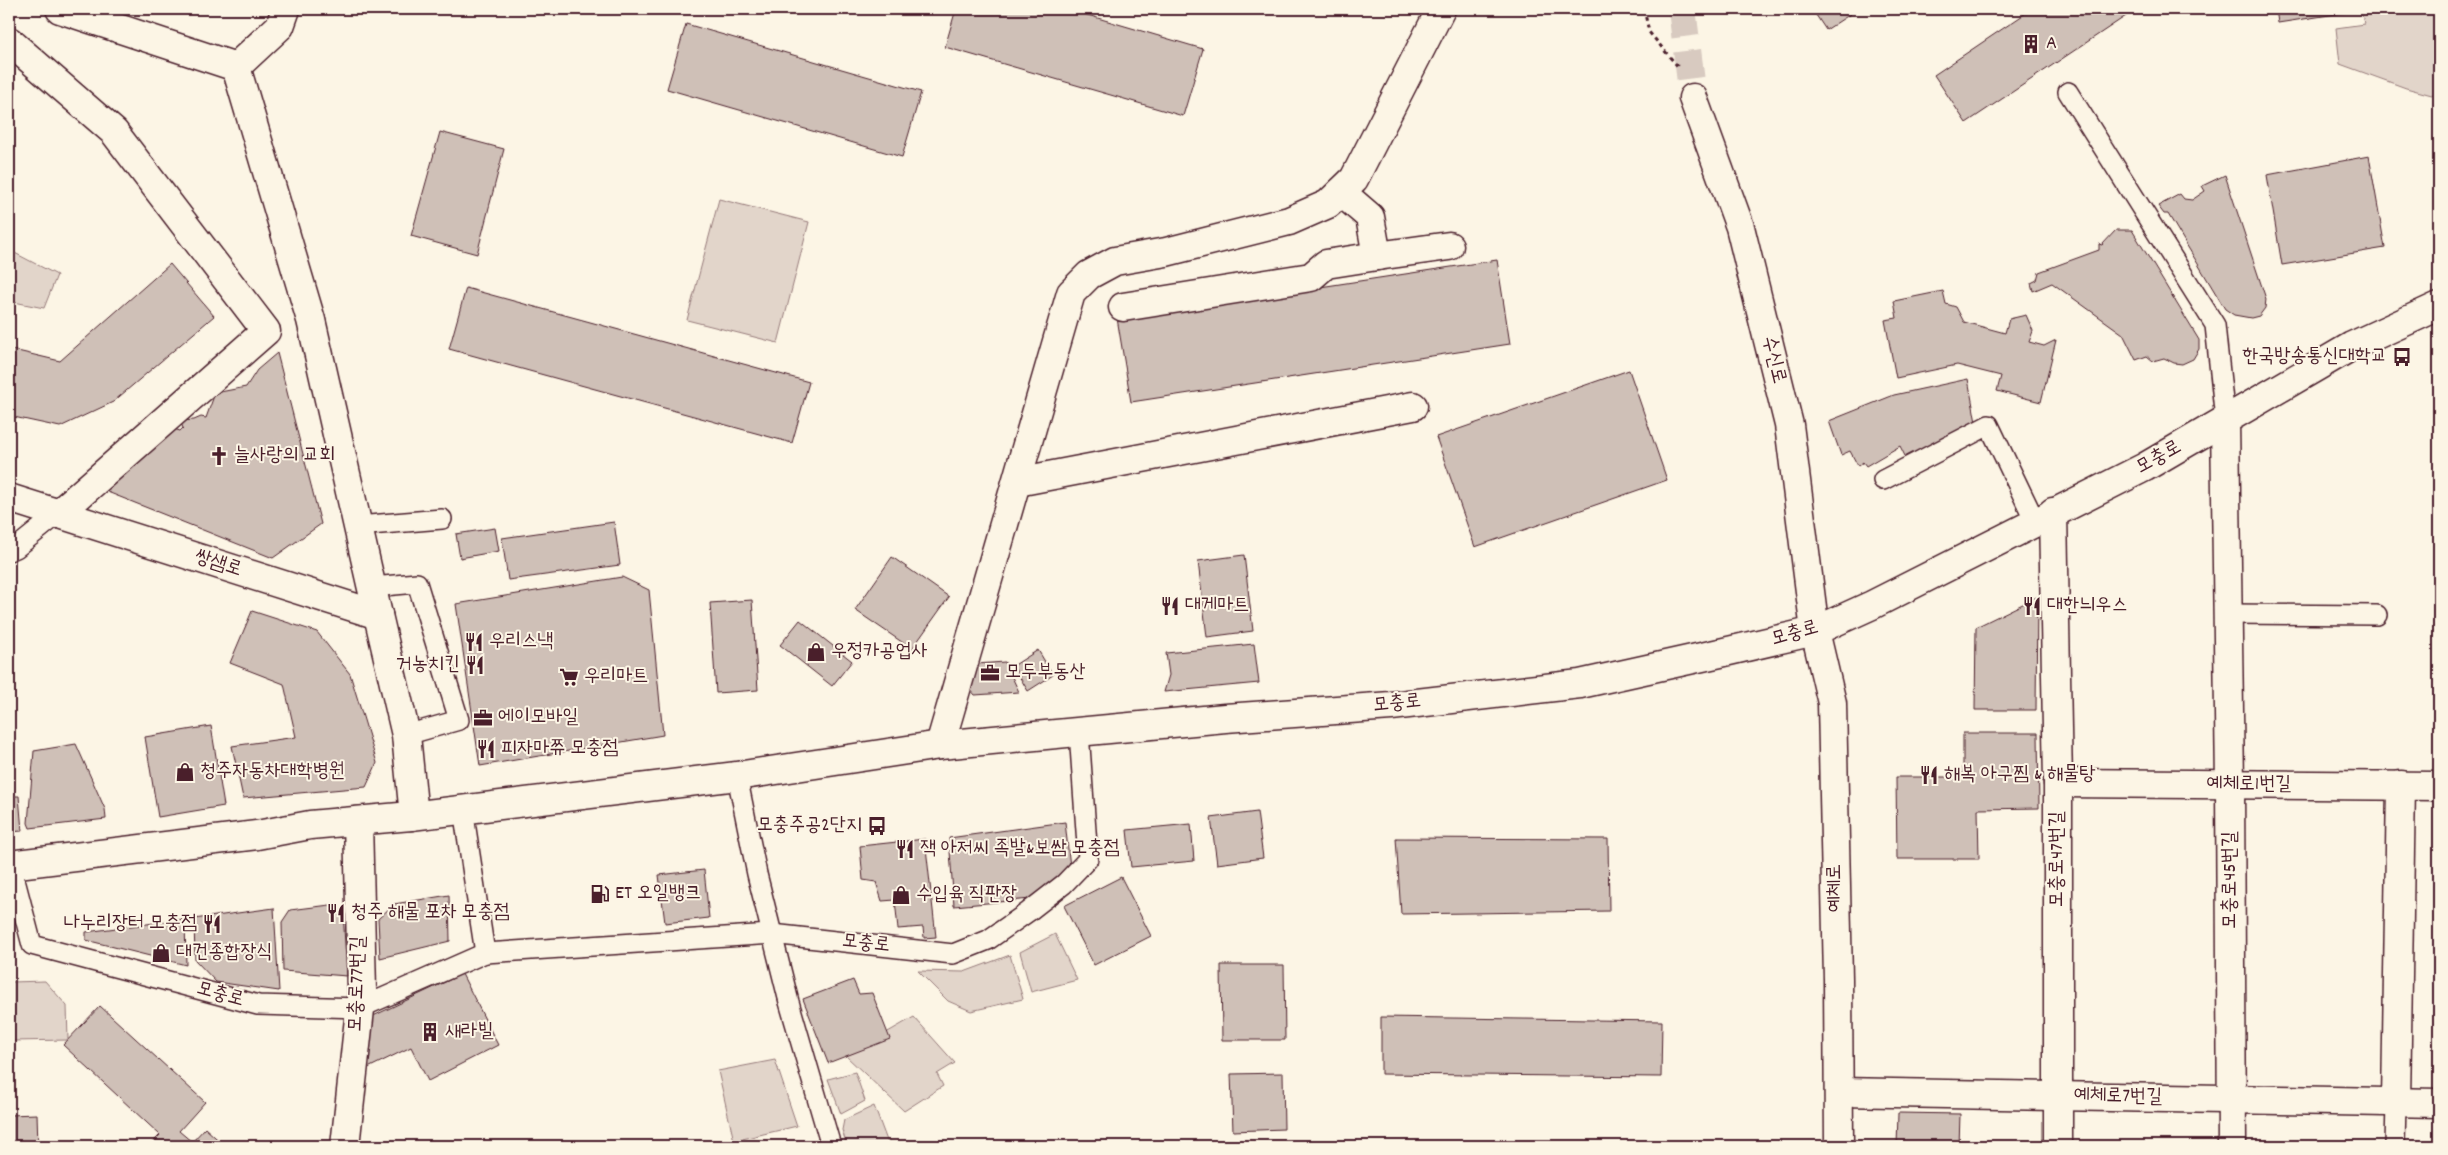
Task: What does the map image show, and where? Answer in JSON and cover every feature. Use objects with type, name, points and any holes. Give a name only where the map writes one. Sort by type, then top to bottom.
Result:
[{"type":"street","points":[[60,9],[236,67]]},
{"type":"street","points":[[236,67],[280,26],[286,9]]},
{"type":"street","points":[[940,745],[1071,293],[1089,275],[1116,262],[1166,252],[1289,221],[1328,204],[1354,179],[1442,9]]},
{"type":"street","points":[[9,41],[114,132],[266,331],[58,514]]},
{"type":"street","points":[[236,67],[311,320],[406,735],[413,806],[411,816]]},
{"type":"street","name":"수신로","points":[[1693,98],[1740,227],[1789,425],[1815,631]]},
{"type":"street","points":[[1341,192],[1370,217],[1377,256]]},
{"type":"street","points":[[1123,307],[1312,277],[1326,264],[1449,246]]},
{"type":"street","name":"모충로","points":[[10,865],[257,835],[310,825],[411,816],[737,776],[940,745],[1391,706],[1580,684],[1815,631],[1965,559],[2145,467],[2352,346],[2439,306]]},
{"type":"street","points":[[1017,482],[1413,406]]},
{"type":"street","name":"모충로45번길","points":[[2225,420],[2232,1146]]},
{"type":"street","name":"쌍샘로","points":[[9,498],[378,615]]},
{"type":"street","name":"모충로47번길","points":[[2044,517],[2058,783],[2058,1146]]},
{"type":"street","name":"예체로","points":[[1815,631],[1832,703],[1840,1092],[1839,1146]]},
{"type":"street","name":"예체로1번길","points":[[2058,783],[2439,786]]},
{"type":"street","points":[[2396,1102],[2401,785]]},
{"type":"street","name":"모충로77번길","points":[[345,1146],[362,991],[358,822]]},
{"type":"street","name":"예체로7번길","points":[[1840,1092],[2439,1103]]},
{"type":"lane","points":[[2068,92],[2215,325],[2225,420]]},
{"type":"lane","points":[[1882,480],[1989,425],[2044,517]]},
{"type":"lane","points":[[9,551],[16,548],[58,514]]},
{"type":"lane","points":[[358,526],[442,519]]},
{"type":"lane","points":[[372,588],[417,583],[459,720],[406,735]]},
{"type":"lane","points":[[2228,614],[2377,615]]},
{"type":"lane","name":"모충로","points":[[10,865],[32,945],[258,1005],[360,1008],[485,954],[772,934],[953,954],[988,940],[1064,884],[1088,859],[1079,732]]},
{"type":"lane","points":[[737,776],[757,874],[772,934],[831,1146]]},
{"type":"lane","points":[[462,809],[485,954]]},
{"type":"lane","points":[[2395,1146],[2396,1102]]},
{"type":"shaded area","points":[[2361,9],[2439,9],[2439,97],[2406,88],[2340,64],[2336,28],[2364,24]]},
{"type":"shaded area","points":[[719,199],[809,222],[778,343],[687,320]]},
{"type":"shaded area","points":[[9,250],[57,275],[44,308],[9,301]]},
{"type":"shaded area","points":[[1055,934],[1077,980],[1031,992],[1020,952]]},
{"type":"shaded area","points":[[1010,955],[1023,999],[971,1011],[948,1001],[918,971],[964,972]]},
{"type":"shaded area","points":[[45,981],[67,1006],[68,1040],[13,1041],[11,982]]},
{"type":"shaded area","points":[[914,1017],[955,1063],[937,1074],[943,1086],[904,1111],[846,1056]]},
{"type":"shaded area","points":[[775,1060],[797,1126],[734,1141],[718,1071]]},
{"type":"shaded area","points":[[855,1072],[865,1101],[841,1114],[828,1079]]},
{"type":"shaded area","points":[[874,1106],[889,1146],[847,1146],[842,1130],[844,1120]]},
{"type":"building","points":[[956,9],[1067,9],[1203,49],[1183,116],[945,47]]},
{"type":"building","points":[[1812,9],[1858,9],[1826,30]]},
{"type":"building","name":"A","points":[[2032,9],[2125,9],[2129,14],[1966,123],[1934,75]]},
{"type":"building","points":[[2276,9],[2348,9],[2349,12],[2278,23]]},
{"type":"building","points":[[686,24],[921,92],[902,157],[667,89]]},
{"type":"building","points":[[440,132],[504,149],[477,254],[411,236]]},
{"type":"building","points":[[2369,156],[2385,248],[2282,265],[2267,175]]},
{"type":"building","points":[[2225,175],[2266,299],[2265,308],[2259,316],[2251,318],[2234,315],[2225,309],[2168,214],[2164,214],[2158,206],[2180,194],[2184,199],[2192,200],[2205,191],[2202,186]]},
{"type":"building","points":[[2116,230],[2132,230],[2199,340],[2199,349],[2193,359],[2182,364],[2174,363],[2164,358],[2153,361],[2147,356],[2136,360],[2123,334],[2052,283],[2033,291],[2031,283],[2037,280],[2039,272],[2099,250],[2099,244],[2102,245]]},
{"type":"building","points":[[1497,260],[1510,344],[1131,402],[1117,318]]},
{"type":"building","points":[[170,264],[214,316],[113,402],[60,427],[9,416],[9,349],[60,361]]},
{"type":"building","points":[[466,288],[809,382],[792,443],[449,349]]},
{"type":"building","points":[[1943,291],[1946,304],[1956,307],[1964,322],[2005,333],[2009,319],[2026,315],[2033,331],[2029,342],[2044,346],[2056,340],[2041,402],[1997,391],[2001,376],[1957,365],[1896,378],[1885,320],[1897,318],[1894,301]]},
{"type":"building","name":"늘사랑의 교회","points":[[277,353],[321,524],[273,558],[105,491],[103,479],[171,428],[180,431],[183,428],[180,421],[194,420],[201,417],[206,418],[215,393],[246,387],[257,370]]},
{"type":"building","points":[[1629,370],[1667,480],[1475,547],[1436,437]]},
{"type":"building","points":[[1968,379],[1977,428],[1907,460],[1900,446],[1866,466],[1863,462],[1858,466],[1850,451],[1841,455],[1829,421],[1894,395]]},
{"type":"building","points":[[614,522],[620,565],[508,580],[502,538]]},
{"type":"building","points":[[495,528],[499,551],[460,558],[456,534]]},
{"type":"building","points":[[1244,555],[1253,631],[1207,637],[1198,561]]},
{"type":"building","points":[[892,557],[949,597],[912,649],[855,610]]},
{"type":"building","points":[[622,577],[649,590],[663,735],[480,766],[456,604]]},
{"type":"building","points":[[2037,597],[2036,710],[1975,710],[1976,627]]},
{"type":"building","points":[[752,600],[758,690],[716,693],[710,603]]},
{"type":"building","points":[[252,611],[317,632],[350,674],[377,763],[366,787],[243,798],[232,746],[296,737],[284,684],[230,663]]},
{"type":"building","points":[[800,620],[852,661],[832,686],[780,645]]},
{"type":"building","points":[[1254,644],[1259,683],[1164,692],[1169,675],[1166,653]]},
{"type":"building","points":[[1038,650],[1053,675],[1028,691],[1013,666]]},
{"type":"building","name":"모두부동산","points":[[1005,662],[1019,692],[975,695],[964,682],[976,664]]},
{"type":"building","name":"청주자동차대학병원","points":[[211,726],[224,806],[158,817],[145,737]]},
{"type":"building","points":[[1963,733],[2038,733],[2039,808],[1978,809],[1979,859],[1897,859],[1896,777],[1963,777]]},
{"type":"building","points":[[76,744],[105,809],[106,819],[30,828],[28,823],[34,751]]},
{"type":"building","points":[[9,796],[19,796],[22,831],[9,832]]},
{"type":"building","points":[[1257,812],[1263,858],[1217,864],[1211,818]]},
{"type":"building","points":[[1065,822],[1070,867],[1031,899],[954,906],[949,838]]},
{"type":"building","points":[[1191,824],[1194,861],[1131,867],[1127,830]]},
{"type":"building","points":[[1396,838],[1608,839],[1609,911],[1401,914]]},
{"type":"building","points":[[925,839],[936,937],[924,938],[923,927],[898,929],[895,900],[882,901],[876,882],[863,880],[860,846]]},
{"type":"building","points":[[704,870],[709,918],[665,923],[659,875]]},
{"type":"building","points":[[1121,877],[1151,936],[1094,965],[1064,906]]},
{"type":"building","points":[[449,895],[450,941],[380,958],[378,919],[394,904]]},
{"type":"building","points":[[330,905],[343,913],[347,976],[283,971],[282,922],[290,910]]},
{"type":"building","points":[[274,908],[279,991],[216,982],[195,960],[194,919]]},
{"type":"building","name":"대건종합장식","points":[[185,919],[186,965],[86,940],[86,932]]},
{"type":"building","points":[[1221,965],[1284,965],[1285,1040],[1222,1040]]},
{"type":"building","name":"새라빌","points":[[462,974],[498,1045],[428,1081],[411,1047],[366,1069],[369,1018]]},
{"type":"building","points":[[853,980],[859,994],[872,993],[890,1039],[828,1063],[803,999]]},
{"type":"building","points":[[100,1006],[205,1102],[179,1131],[192,1142],[205,1128],[225,1146],[149,1146],[160,1135],[63,1045]]},
{"type":"building","points":[[1381,1017],[1662,1021],[1661,1077],[1381,1074]]},
{"type":"building","points":[[1283,1073],[1284,1129],[1233,1131],[1231,1074]]},
{"type":"building","points":[[1898,1113],[1960,1114],[1959,1146],[1897,1146]]},
{"type":"building","points":[[37,1114],[38,1146],[9,1146],[9,1115]]},
{"type":"tunnel","points":[[1682,9],[1693,98]]},
{"type":"place","name":"A","points":[[2031,44]]},
{"type":"place","name":"한국방송통신대학교","points":[[2402,357]]},
{"type":"place","name":"늘사랑의 교회","points":[[219,456]]},
{"type":"place","name":"대게마트","points":[[1170,606]]},
{"type":"place","name":"대한늬우스","points":[[2032,606]]},
{"type":"place","name":"우리스낵","points":[[474,642]]},
{"type":"place","name":"우정카공업사","points":[[816,652]]},
{"type":"place","name":"거농치킨","points":[[475,665]]},
{"type":"place","name":"모두부동산","points":[[990,673]]},
{"type":"place","name":"우리마트","points":[[569,677]]},
{"type":"place","name":"에이모바일","points":[[483,718]]},
{"type":"place","name":"피자마쮸 모충점","points":[[486,749]]},
{"type":"place","name":"청주자동차대학병원","points":[[185,772]]},
{"type":"place","name":"해복 아구찜 & 해물탕","points":[[1929,775]]},
{"type":"place","name":"모충주공2단지","points":[[877,826]]},
{"type":"place","name":"잭 아저씨 족발&보쌈 모충점","points":[[905,849]]},
{"type":"place","name":"ET 오일뱅크","points":[[600,894]]},
{"type":"place","name":"수입육 직판장","points":[[901,895]]},
{"type":"place","name":"청주 해물 포차 모충점","points":[[336,913]]},
{"type":"place","name":"나누리장터 모충점","points":[[212,924]]},
{"type":"place","name":"대건종합장식","points":[[161,953]]},
{"type":"place","name":"새라빌","points":[[430,1032]]}]
